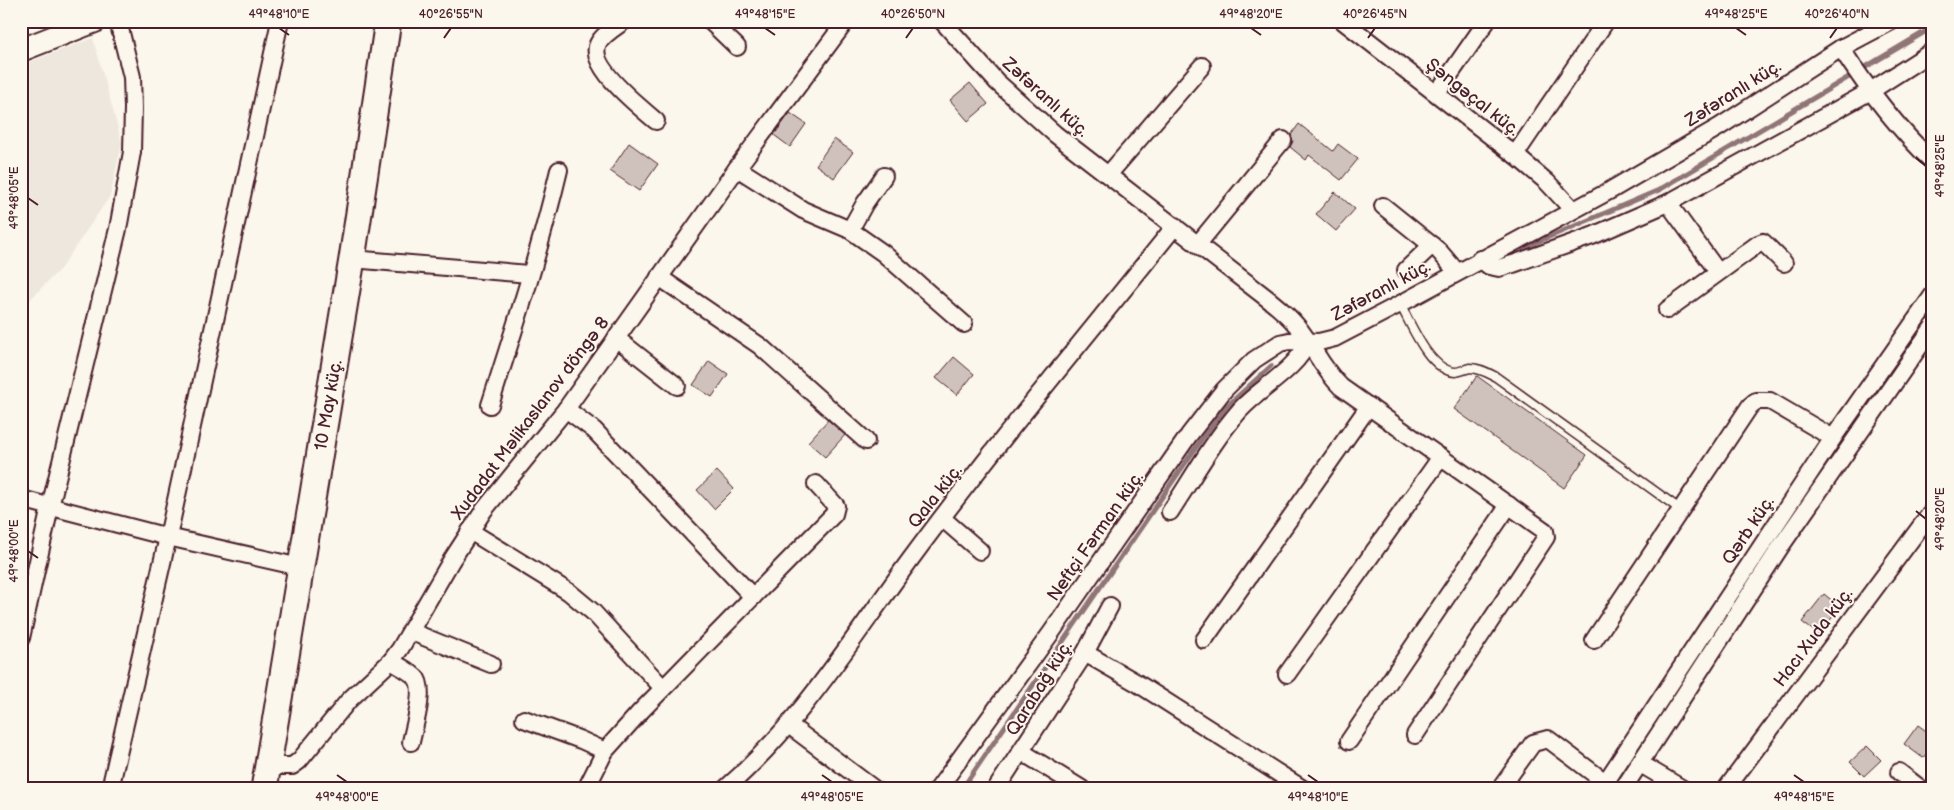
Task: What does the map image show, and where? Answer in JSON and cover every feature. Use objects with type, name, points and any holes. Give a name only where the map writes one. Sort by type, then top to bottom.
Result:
[{"type":"main road","name":"10 May küç.","points":[[266,778],[352,259],[388,21]]},
{"type":"street","points":[[21,50],[95,21]]},
{"type":"street","points":[[21,638],[50,507],[118,229],[132,152],[132,77],[118,21]]},
{"type":"street","points":[[110,789],[168,537],[280,21]]},
{"type":"street","points":[[624,21],[604,36],[597,45],[597,57],[622,91],[656,121]]},
{"type":"street","points":[[710,21],[737,47]]},
{"type":"street","name":"Xudadat Məlikaslanov döngə 8","points":[[266,778],[299,761],[349,700],[391,661],[412,632],[470,531],[496,494],[566,409],[737,168],[846,21]]},
{"type":"street","name":"Zəfəranlı küç.","points":[[942,21],[1015,99],[1108,175],[1268,298],[1297,326],[1308,342],[1319,342],[1335,338],[1573,210],[1719,127],[1841,48],[1892,21]]},
{"type":"street","points":[[1437,93],[1487,21]]},
{"type":"street","points":[[1515,155],[1606,21]]},
{"type":"street","name":"Şəngəçal küç.","points":[[1350,23],[1515,155],[1547,182],[1573,210]]},
{"type":"street","points":[[1841,48],[1869,92],[1893,122],[1933,162]]},
{"type":"street","points":[[1480,259],[1489,266],[1499,268],[1513,264],[1592,236],[1668,203],[1869,92],[1933,51]]},
{"type":"street","points":[[1108,175],[1202,66]]},
{"type":"street","points":[[1198,244],[1282,140]]},
{"type":"street","points":[[737,168],[803,210],[850,230],[883,253],[964,324]]},
{"type":"street","points":[[490,405],[529,274],[545,228],[559,170]]},
{"type":"street","points":[[850,230],[865,203],[884,176]]},
{"type":"street","points":[[1668,203],[1718,272]]},
{"type":"street","points":[[1383,206],[1432,245],[1457,272]]},
{"type":"street","name":"Qala küç.","points":[[725,789],[789,725],[942,518],[1175,226]]},
{"type":"street","points":[[1667,310],[1758,244],[1763,242],[1784,263]]},
{"type":"street","points":[[1406,270],[1432,245]]},
{"type":"street","points":[[352,259],[529,274]]},
{"type":"street","points":[[659,277],[760,346],[866,441]]},
{"type":"street","name":"Qərb küç.","points":[[1603,785],[1833,438],[1933,296]]},
{"type":"street","name":"Qərb küç.","points":[[1622,789],[1797,523],[1933,327]]},
{"type":"street","points":[[616,338],[677,386]]},
{"type":"street","name":"Neftçi Fərman küç.","points":[[938,789],[1224,390],[1269,348],[1289,341],[1308,342]]},
{"type":"street","points":[[1308,342],[1329,375],[1341,387],[1542,527],[1545,531],[1546,537],[1415,735]]},
{"type":"street","points":[[1170,512],[1223,430],[1260,390],[1301,356],[1308,342]]},
{"type":"street","points":[[1594,640],[1750,406],[1756,401],[1770,401],[1833,438]]},
{"type":"street","points":[[1204,640],[1369,406]]},
{"type":"street","points":[[566,409],[594,430],[753,597]]},
{"type":"street","points":[[1287,674],[1441,457]]},
{"type":"street","points":[[586,789],[605,751],[663,688],[834,514],[836,506],[816,484]]},
{"type":"street","points":[[21,500],[168,537],[300,567]]},
{"type":"street","points":[[1349,741],[1509,505]]},
{"type":"street","name":"Hacı Xuda küç.","points":[[1726,789],[1933,510]]},
{"type":"street","points":[[942,518],[980,551]]},
{"type":"street","points":[[470,531],[569,592],[593,612],[663,688]]},
{"type":"street","name":"Qarabağ küç.","points":[[996,789],[1085,653],[1110,606]]},
{"type":"street","points":[[412,632],[491,664]]},
{"type":"street","points":[[1085,653],[1137,683],[1302,789]]},
{"type":"street","points":[[391,661],[416,678],[420,686],[420,698],[411,742]]},
{"type":"street","points":[[524,719],[605,751]]},
{"type":"street","points":[[789,725],[874,789]]},
{"type":"street","points":[[1500,789],[1533,743],[1548,739],[1603,785]]},
{"type":"street","points":[[1022,752],[1082,789]]},
{"type":"street","points":[[1639,763],[1683,789]]},
{"type":"street","points":[[1899,772],[1921,789]]},
{"type":"lane","points":[[1400,304],[1424,348],[1433,360],[1444,368],[1456,372],[1470,368],[1481,369],[1496,376],[1681,510]]},
{"type":"shaded area","points":[[93,38],[122,143],[110,196],[61,268],[21,309],[21,65]]},
{"type":"building","points":[[970,83],[988,104],[968,121],[950,100]]},
{"type":"building","points":[[790,113],[806,124],[790,147],[774,135]]},
{"type":"building","points":[[1299,124],[1333,151],[1338,144],[1358,159],[1341,180],[1309,155],[1306,160],[1290,147],[1293,141],[1291,135]]},
{"type":"building","points":[[834,139],[853,152],[834,178],[816,165]]},
{"type":"building","points":[[629,143],[658,164],[639,191],[610,171]]},
{"type":"building","points":[[1335,192],[1355,209],[1336,231],[1316,214]]},
{"type":"building","points":[[954,357],[974,374],[957,395],[936,378]]},
{"type":"building","points":[[709,361],[728,374],[712,397],[693,385]]},
{"type":"building","points":[[1477,376],[1587,455],[1564,488],[1454,409]]},
{"type":"building","points":[[828,420],[845,435],[825,457],[808,442]]},
{"type":"building","points":[[717,471],[734,489],[714,509],[697,490]]},
{"type":"building","points":[[1824,594],[1840,607],[1819,635],[1802,622]]},
{"type":"building","points":[[1918,725],[1933,736],[1933,745],[1923,758],[1904,744]]},
{"type":"building","points":[[1867,746],[1881,760],[1864,776],[1850,762]]},
{"type":"waterway","points":[[1523,248],[1659,190],[1933,27]]},
{"type":"waterway","points":[[1833,453],[1933,313]]},
{"type":"waterway","points":[[962,789],[1201,440],[1227,406],[1271,366]]}]
